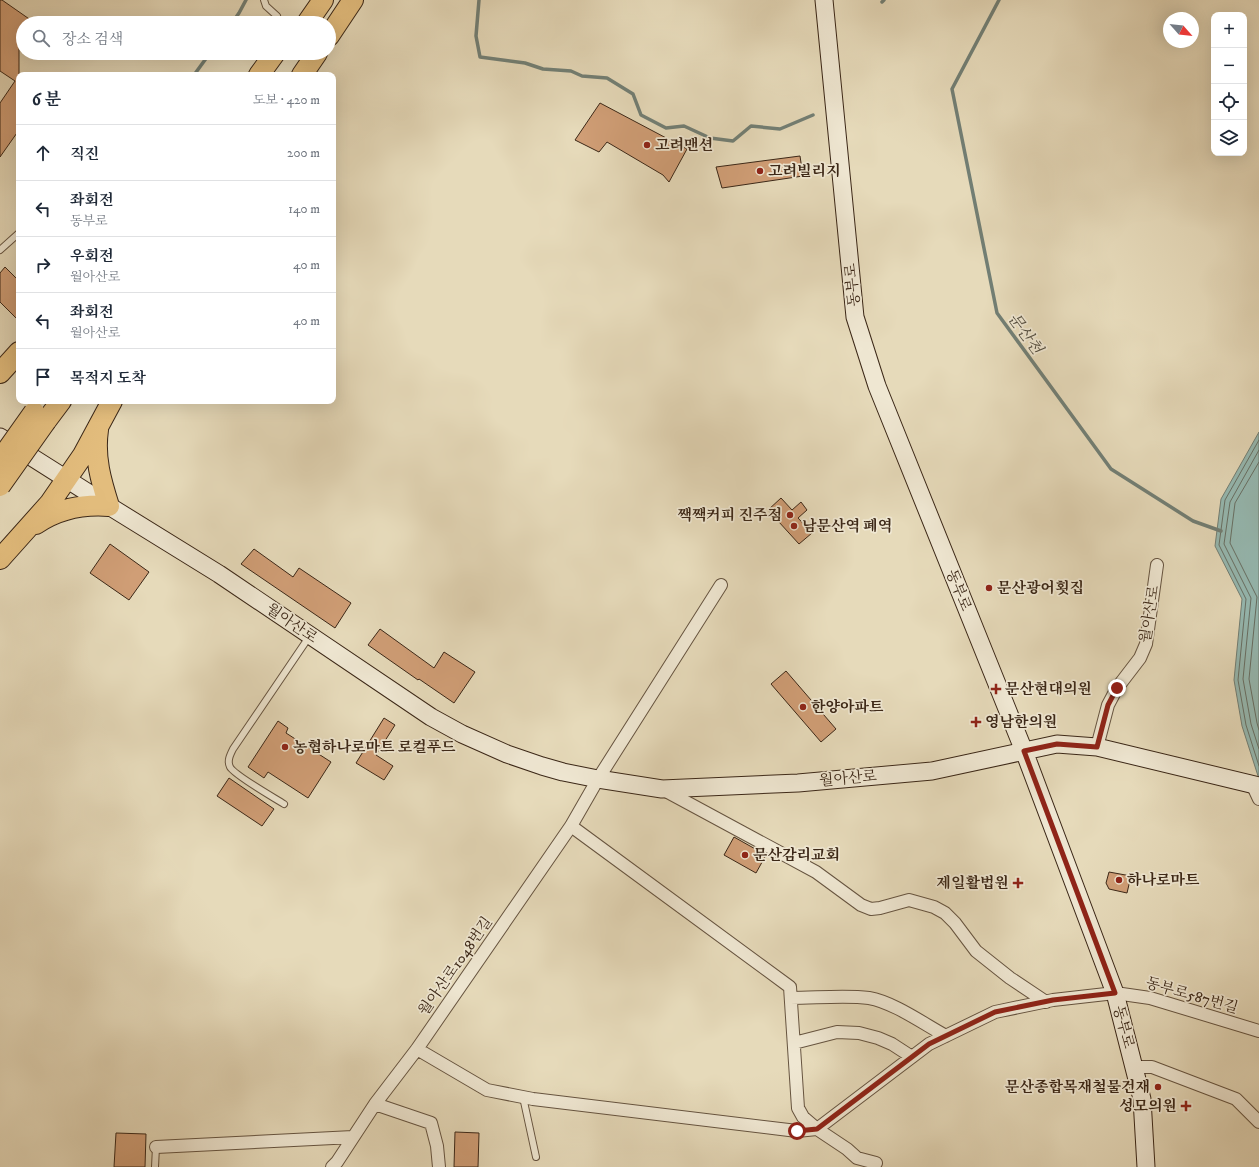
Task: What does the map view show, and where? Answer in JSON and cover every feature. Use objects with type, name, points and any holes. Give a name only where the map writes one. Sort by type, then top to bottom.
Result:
[{"type":"highway","points":[[291,16],[311,0]]},
{"type":"highway","points":[[312,16],[323,0]]},
{"type":"highway","points":[[333,16],[349,0]]},
{"type":"highway","points":[[336,23],[349,0]]},
{"type":"highway","points":[[273,68],[280,60]]},
{"type":"highway","points":[[273,68],[290,60]]},
{"type":"highway","points":[[304,72],[312,60]]},
{"type":"highway","points":[[0,373],[16,355]]},
{"type":"highway","points":[[0,460],[41,411],[55,404]]},
{"type":"highway","points":[[0,558],[50,503],[83,455],[110,404]]},
{"type":"highway","points":[[0,486],[41,411]]},
{"type":"highway","points":[[20,536],[38,523],[55,514],[78,507],[93,505],[109,506],[98,467],[98,427]]},
{"type":"main road","name":"동부로","points":[[824,0],[855,317],[877,386],[1024,751],[1115,993],[1142,1099],[1146,1167]]},
{"type":"main road","name":"월아산로","points":[[0,437],[219,574],[431,717],[462,734],[508,754],[563,772],[662,789],[798,783],[932,771],[1057,744],[1097,747],[1257,790]]},
{"type":"street","name":"월아산로","points":[[1097,747],[1108,705],[1117,688],[1140,658],[1146,644],[1157,565]]},
{"type":"street","points":[[598,779],[721,585]]},
{"type":"street","name":"월아산로1048번길","points":[[332,1167],[337,1162],[375,1104],[417,1049],[572,826],[598,779]]},
{"type":"street","points":[[662,789],[803,864],[861,905],[871,909],[909,900],[934,907],[945,913],[955,923],[976,951],[1010,978],[1046,1002]]},
{"type":"street","points":[[572,826],[790,987],[798,1108],[803,1117],[817,1129],[847,1149],[857,1158],[878,1166]]},
{"type":"street","name":"동부로587번길","points":[[817,1129],[929,1044],[995,1012],[1046,1002],[1115,993],[1150,998],[1259,1031]]},
{"type":"street","points":[[791,998],[869,998],[886,1003],[946,1036]]},
{"type":"street","points":[[794,1043],[837,1032],[859,1033],[878,1038],[892,1044],[912,1057]]},
{"type":"street","points":[[417,1049],[487,1090],[523,1097],[781,1130],[797,1131],[817,1129]]},
{"type":"street","points":[[1135,1067],[1152,1067],[1236,1099],[1259,1122]]},
{"type":"street","points":[[375,1104],[431,1123],[437,1146],[439,1167]]},
{"type":"street","points":[[156,1147],[353,1137]]},
{"type":"lane","points":[[264,0],[266,6],[280,16]]},
{"type":"lane","points":[[0,250],[16,236]]},
{"type":"lane","points":[[284,804],[237,774],[230,767],[228,759],[233,749],[310,635]]},
{"type":"lane","points":[[523,1097],[536,1157]]},
{"type":"lane","points":[[155,1167],[156,1147]]},
{"type":"water","points":[[1259,432],[1259,779],[1242,726],[1234,680],[1242,599],[1215,546],[1221,499]]},
{"type":"building","points":[[0,0],[2,0],[25,16],[16,16],[16,60],[19,60],[19,72],[16,72],[16,134],[0,157],[0,103],[15,81],[0,71]]},
{"type":"building","name":"고려맨션","points":[[600,103],[687,149],[669,182],[663,175],[607,142],[599,152],[575,140]]},
{"type":"building","name":"고려빌리지","points":[[800,156],[803,176],[722,188],[716,167]]},
{"type":"building","points":[[5,267],[16,278],[16,318],[0,302],[0,273]]},
{"type":"building","name":"남문산역 폐역","points":[[781,498],[792,510],[801,502],[807,510],[798,518],[812,533],[799,544],[768,510]]},
{"type":"building","points":[[110,544],[149,572],[129,600],[90,573]]},
{"type":"building","points":[[254,549],[293,577],[299,568],[351,603],[335,628],[241,564]]},
{"type":"building","points":[[380,629],[434,668],[444,652],[475,672],[454,703],[368,645]]},
{"type":"building","name":"한양아파트","points":[[786,671],[836,729],[821,742],[771,684]]},
{"type":"building","points":[[384,718],[395,725],[376,755],[393,766],[384,780],[356,763]]},
{"type":"building","name":"농협하나로마트 로컬푸드","points":[[278,721],[288,728],[286,733],[331,762],[308,798],[268,772],[264,778],[248,767]]},
{"type":"building","points":[[229,778],[274,809],[262,826],[217,796]]},
{"type":"building","name":"문산감리교회","points":[[734,837],[766,855],[756,873],[724,855]]},
{"type":"building","name":"하나로마트","points":[[1109,872],[1131,876],[1127,893],[1109,889],[1106,883]]},
{"type":"building","points":[[455,1132],[479,1133],[478,1167],[454,1167]]},
{"type":"building","points":[[116,1133],[146,1134],[145,1167],[114,1167]]},
{"type":"waterway","points":[[237,16],[246,0]]},
{"type":"waterway","points":[[479,0],[476,36],[480,57],[525,63],[543,69],[571,71],[582,76],[607,78],[633,94],[641,115],[666,128],[684,126],[710,138],[733,141],[751,126],[780,129],[813,115]]},
{"type":"waterway","name":"문산천","points":[[999,0],[952,89],[997,313],[1111,469],[1193,521],[1221,531]]},
{"type":"waterway","points":[[196,72],[205,60]]},
{"type":"place","name":"고려맨션","points":[[647,145]]},
{"type":"place","name":"고려빌리지","points":[[760,171]]},
{"type":"place","name":"짹짹커피 진주점","points":[[790,515]]},
{"type":"place","name":"남문산역 폐역","points":[[794,526]]},
{"type":"place","name":"문산광어횟집","points":[[989,588]]},
{"type":"place","name":"문산현대의원","points":[[996,689]]},
{"type":"place","name":"한양아파트","points":[[803,707]]},
{"type":"place","name":"영남한의원","points":[[976,722]]},
{"type":"place","name":"농협하나로마트 로컬푸드","points":[[285,747]]},
{"type":"place","name":"문산감리교회","points":[[745,855]]},
{"type":"place","name":"하나로마트","points":[[1119,880]]},
{"type":"place","name":"제일활법원","points":[[1018,883]]},
{"type":"place","name":"문산종합목재철물건재","points":[[1158,1087]]},
{"type":"place","name":"성모의원","points":[[1186,1106]]},
{"type":"route","points":[[797,1131],[817,1129],[929,1044],[995,1012],[1053,1000],[1115,993],[1024,751],[1057,744],[1097,747],[1108,705],[1117,688]]}]
